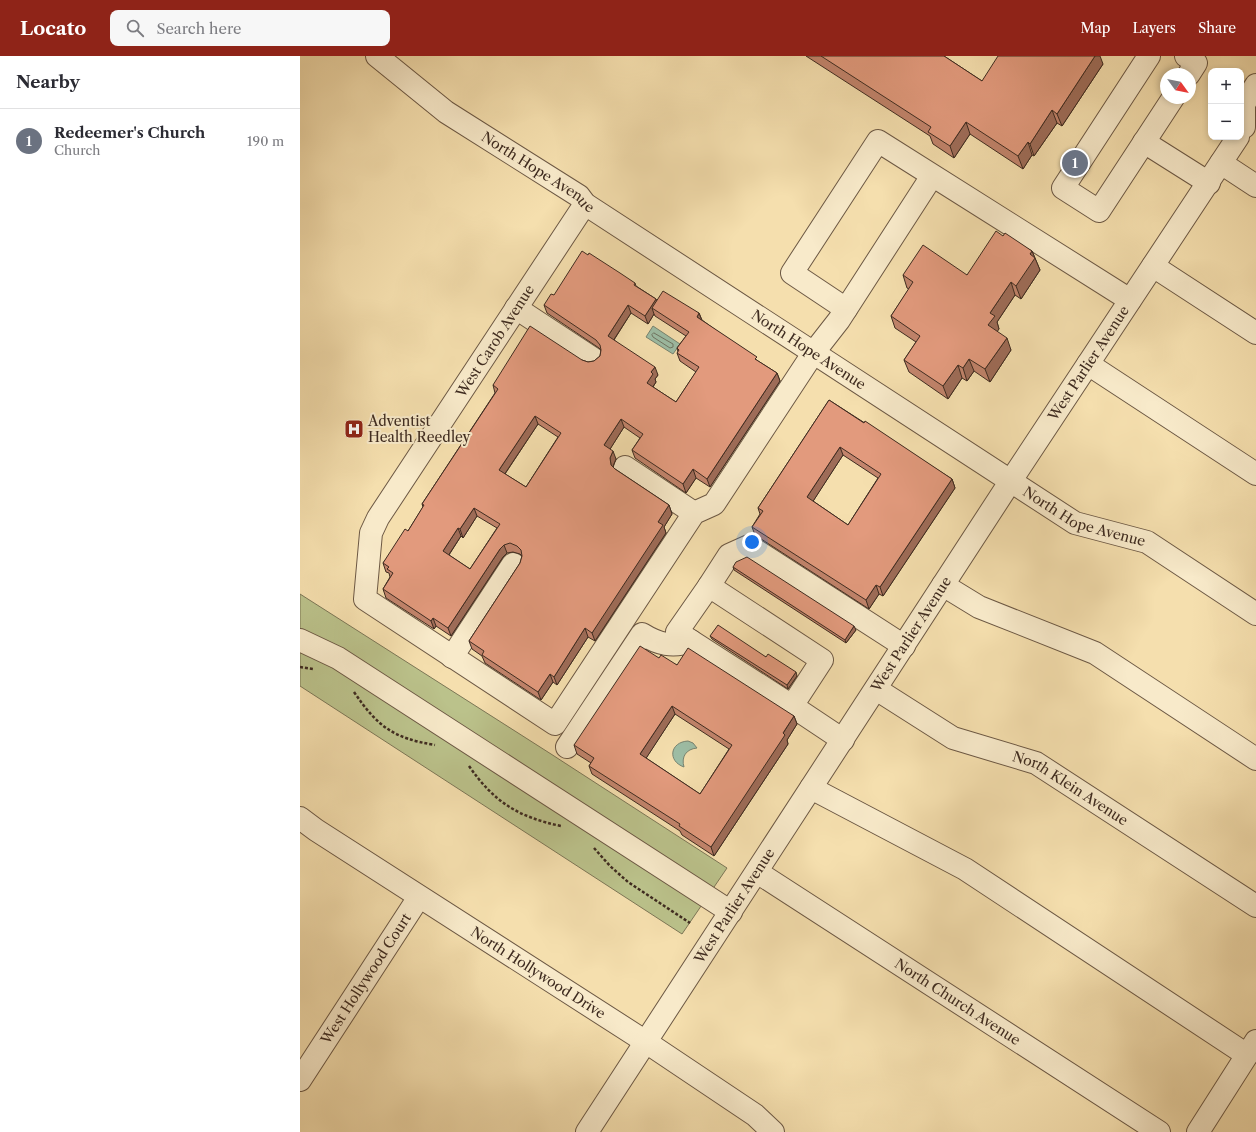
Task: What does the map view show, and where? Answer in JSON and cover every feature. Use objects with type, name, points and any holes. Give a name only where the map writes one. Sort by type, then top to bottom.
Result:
[{"type":"street","name":"North Hope Avenue","points":[[377,56],[446,112],[579,196],[585,204],[814,352],[1010,482],[1075,523],[1147,542],[1256,614]]},
{"type":"street","points":[[1149,56],[1064,188],[1099,211],[1169,104]]},
{"type":"street","points":[[1186,56],[1196,63],[1193,68]]},
{"type":"street","name":"West Parlier Avenue","points":[[587,1132],[1010,482],[1245,129],[1244,104],[1256,85]]},
{"type":"street","points":[[846,309],[792,273],[878,141],[1130,300]]},
{"type":"street","points":[[1144,142],[1208,183]]},
{"type":"street","points":[[1221,164],[1256,186]]},
{"type":"street","points":[[513,564],[452,657],[555,724],[694,513],[714,504],[814,352],[846,309],[932,176]]},
{"type":"street","name":"West Carob Avenue","points":[[452,657],[365,599],[371,533],[378,518],[585,204]]},
{"type":"street","points":[[1153,266],[1256,333]]},
{"type":"street","points":[[516,308],[592,358]]},
{"type":"street","points":[[1088,364],[1256,474]]},
{"type":"street","points":[[625,467],[694,513]]},
{"type":"street","points":[[679,639],[709,586],[729,555],[749,546],[904,646]]},
{"type":"street","points":[[943,585],[979,607],[1095,653],[1256,759]]},
{"type":"street","points":[[709,586],[822,660],[792,706]]},
{"type":"street","points":[[567,748],[642,634],[656,642],[679,639],[792,706],[843,740]]},
{"type":"street","points":[[300,640],[338,658],[731,912]]},
{"type":"street","name":"North Klein Avenue","points":[[876,689],[953,738],[1036,763],[1256,906]]},
{"type":"street","points":[[811,788],[965,869],[1252,1048],[1198,1132]]},
{"type":"street","name":"North Hollywood Drive","points":[[300,818],[419,897],[646,1042],[755,1115],[773,1132]]},
{"type":"street","name":"North Church Avenue","points":[[757,872],[1158,1132]]},
{"type":"street","name":"West Hollywood Court","points":[[300,1080],[419,897]]},
{"type":"path","points":[[300,666],[316,670]]},
{"type":"path","points":[[350,687],[373,717],[388,729],[408,739],[437,745]]},
{"type":"path","points":[[465,762],[484,786],[500,801],[520,814],[533,819],[562,826]]},
{"type":"path","points":[[590,842],[610,866],[628,882],[690,923]]},
{"type":"shaded area","points":[[300,594],[727,868],[682,934],[300,686]]},
{"type":"water","points":[[653,326],[680,344],[673,354],[646,337]]},
{"type":"water","points":[[688,741],[693,743],[697,748],[690,750],[685,754],[683,760],[684,767],[675,761],[673,752],[677,745]]},
{"type":"building","points":[[821,56],[944,56],[982,81],[998,56],[1095,56],[1057,114],[1052,110],[1030,144],[1028,142],[1018,156],[966,122],[950,146],[928,132],[931,127]]},
{"type":"building","points":[[996,231],[1003,236],[1005,233],[1032,251],[1030,254],[1035,258],[1016,286],[1011,282],[990,313],[995,316],[988,325],[1007,338],[985,369],[969,359],[963,368],[958,365],[943,386],[904,360],[920,336],[891,316],[913,282],[903,275],[923,245],[967,275]]},
{"type":"building","points":[[582,251],[588,255],[589,253],[620,273],[635,283],[634,285],[656,299],[645,316],[628,305],[608,336],[655,367],[651,372],[653,374],[647,383],[676,402],[699,367],[677,353],[679,350],[677,348],[689,332],[652,308],[663,291],[699,313],[697,317],[757,357],[755,359],[777,373],[707,479],[693,469],[683,484],[632,450],[643,434],[621,419],[604,445],[613,451],[610,458],[611,465],[669,505],[658,522],[663,525],[592,633],[585,628],[554,677],[550,674],[538,692],[482,655],[484,651],[469,641],[520,563],[522,556],[521,550],[517,546],[510,543],[504,545],[500,549],[448,628],[433,618],[431,621],[383,589],[393,573],[387,569],[389,567],[383,563],[405,529],[408,531],[424,505],[422,504],[498,389],[493,385],[530,326],[582,360],[588,362],[594,361],[600,356],[600,345],[596,340],[544,305],[551,294],[554,295]],"holes":[[[535,416],[561,433],[526,487],[499,470]],[[474,508],[500,524],[470,569],[443,551],[458,528],[460,529]]]},
{"type":"building","points":[[829,400],[864,423],[865,421],[952,479],[880,587],[876,585],[866,600],[752,527],[763,511],[758,508]],"holes":[[[840,447],[881,474],[848,525],[807,497]]]},
{"type":"building","points":[[747,557],[854,626],[845,640],[733,567],[736,562]]},
{"type":"building","points":[[718,625],[766,657],[768,654],[796,672],[787,685],[710,636]]},
{"type":"building","points":[[640,646],[659,658],[661,655],[677,665],[688,648],[794,716],[783,733],[785,735],[711,847],[679,826],[680,824],[589,766],[594,758],[574,745]],"holes":[[[672,706],[732,745],[700,794],[640,754]]]},
{"type":"place","name":"Redeemer's Church","points":[[1075,163]]},
{"type":"place","name":"Adventist Health Reedley","points":[[354,429]]}]
